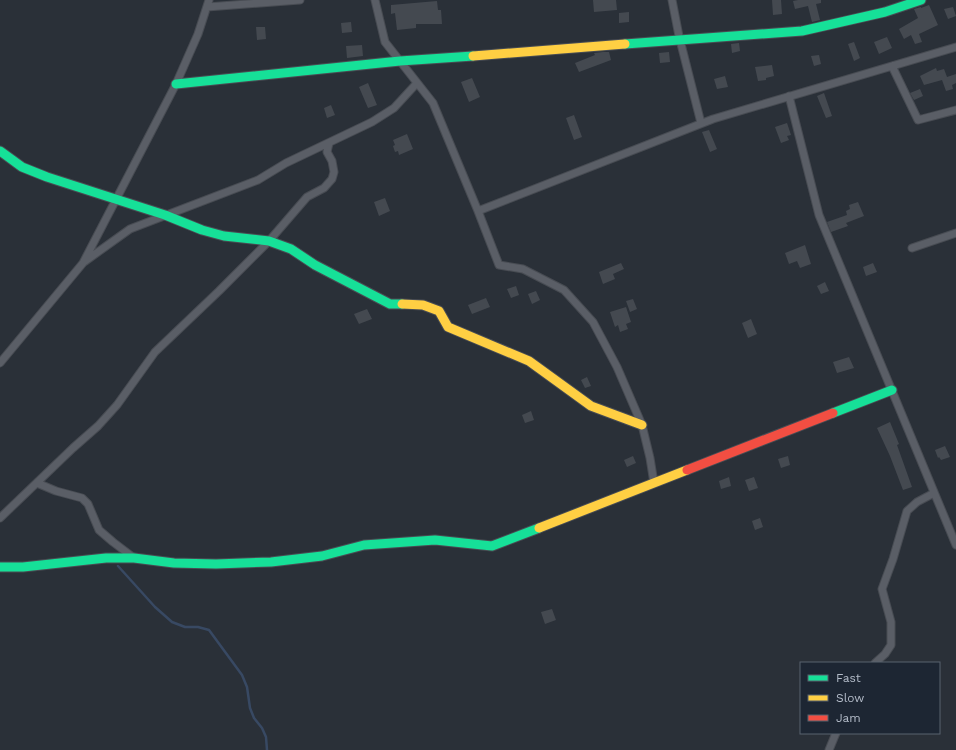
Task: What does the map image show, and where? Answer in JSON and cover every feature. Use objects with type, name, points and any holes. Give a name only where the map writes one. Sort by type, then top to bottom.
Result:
[{"type":"street","points":[[0,363],[83,263],[176,84],[198,34],[208,3],[300,0]]},
{"type":"street","points":[[376,0],[385,42],[433,103],[499,265],[522,269],[564,290],[594,322],[617,367],[642,425],[654,483]]},
{"type":"street","points":[[672,0],[701,123]]},
{"type":"street","points":[[176,84],[400,61],[802,31],[885,12],[921,0]]},
{"type":"street","points":[[478,211],[701,123],[956,47]]},
{"type":"street","points":[[892,66],[918,120],[956,110]]},
{"type":"street","points":[[83,263],[130,229],[258,180],[286,164],[372,122],[394,108],[417,82]]},
{"type":"street","points":[[789,96],[819,215],[956,545]]},
{"type":"street","points":[[0,518],[98,426],[117,405],[156,352],[269,241],[307,197],[324,188],[332,179],[334,172],[332,161],[327,152],[329,143]]},
{"type":"street","points":[[0,151],[22,167],[47,177],[165,215],[202,230],[224,236],[269,241],[291,249],[315,265],[390,304],[423,304],[439,311],[448,327],[529,361],[592,406],[642,425]]},
{"type":"street","points":[[912,248],[956,233]]},
{"type":"street","points":[[0,567],[23,567],[106,558],[134,558],[174,563],[216,564],[271,562],[322,556],[364,545],[435,540],[492,546],[892,390]]},
{"type":"street","points":[[37,483],[65,494],[82,498],[88,504],[99,530],[112,542],[134,558]]},
{"type":"street","points":[[876,662],[885,654],[890,645],[891,622],[882,589],[893,559],[907,511],[917,502],[934,493]]},
{"type":"street","points":[[829,750],[836,734]]},
{"type":"building","points":[[593,0],[616,0],[617,10],[594,12]]},
{"type":"building","points":[[772,0],[781,0],[782,14],[773,15]]},
{"type":"building","points":[[821,0],[821,3],[816,4],[820,20],[812,22],[808,6],[795,9],[793,1]]},
{"type":"building","points":[[437,1],[438,10],[441,10],[442,24],[416,24],[416,28],[397,30],[395,13],[391,14],[391,5]]},
{"type":"building","points":[[929,5],[938,25],[919,34],[922,42],[915,44],[911,35],[904,39],[899,29],[918,18],[914,9]]},
{"type":"building","points":[[953,7],[956,16],[948,19],[944,9]]},
{"type":"building","points":[[629,12],[629,22],[619,23],[619,13]]},
{"type":"building","points":[[351,22],[352,32],[342,33],[341,23]]},
{"type":"building","points":[[256,27],[265,27],[266,39],[257,40]]},
{"type":"building","points":[[887,37],[892,48],[879,54],[874,42]]},
{"type":"building","points":[[854,42],[860,58],[854,61],[848,44]]},
{"type":"building","points":[[739,43],[740,51],[732,53],[731,44]]},
{"type":"building","points":[[362,45],[363,56],[347,58],[346,46]]},
{"type":"building","points":[[609,52],[611,60],[579,72],[575,63],[595,55],[594,53]]},
{"type":"building","points":[[669,52],[670,62],[660,63],[659,53]]},
{"type":"building","points":[[819,55],[821,64],[814,66],[811,56]]},
{"type":"building","points":[[772,65],[774,76],[766,78],[766,80],[758,81],[755,67]]},
{"type":"building","points":[[936,68],[937,71],[944,69],[947,77],[956,74],[956,83],[952,85],[953,89],[946,91],[942,80],[924,85],[920,76]]},
{"type":"building","points":[[725,76],[728,87],[717,89],[714,79]]},
{"type":"building","points":[[472,78],[480,97],[469,102],[461,82]]},
{"type":"building","points":[[368,83],[377,105],[368,108],[359,87]]},
{"type":"building","points":[[920,89],[923,96],[914,100],[910,93]]},
{"type":"building","points":[[824,93],[832,116],[826,118],[817,96]]},
{"type":"building","points":[[331,105],[335,115],[327,118],[324,108]]},
{"type":"building","points":[[574,115],[582,137],[574,140],[566,118]]},
{"type":"building","points":[[787,123],[791,135],[787,136],[789,140],[781,143],[775,127]]},
{"type":"building","points":[[709,130],[717,149],[710,152],[702,132]]},
{"type":"building","points":[[407,134],[413,149],[399,155],[398,151],[395,152],[393,140]]},
{"type":"building","points":[[385,198],[390,211],[379,216],[374,202]]},
{"type":"building","points":[[858,202],[864,216],[846,223],[848,226],[831,232],[827,222],[847,215],[846,211],[850,209],[849,205]]},
{"type":"building","points":[[805,245],[811,264],[800,268],[797,261],[789,264],[785,253]]},
{"type":"building","points":[[621,263],[624,269],[613,274],[615,279],[603,284],[599,272]]},
{"type":"building","points":[[873,263],[877,272],[866,276],[863,267]]},
{"type":"building","points":[[825,282],[829,291],[821,294],[817,286]]},
{"type":"building","points":[[516,286],[519,295],[511,298],[507,289]]},
{"type":"building","points":[[536,291],[540,300],[532,304],[528,294]]},
{"type":"building","points":[[486,298],[490,307],[472,314],[468,305]]},
{"type":"building","points":[[633,299],[637,309],[630,312],[626,301]]},
{"type":"building","points":[[626,307],[631,322],[626,324],[628,329],[620,332],[618,325],[615,327],[610,312]]},
{"type":"building","points":[[367,309],[372,319],[359,324],[354,314]]},
{"type":"building","points":[[751,319],[757,334],[748,338],[742,323]]},
{"type":"building","points":[[849,357],[854,368],[837,373],[833,362]]},
{"type":"building","points":[[587,377],[591,386],[585,388],[581,380]]},
{"type":"building","points":[[531,411],[534,420],[525,423],[522,415]]},
{"type":"building","points":[[890,422],[899,444],[897,445],[912,487],[903,490],[877,428]]},
{"type":"building","points":[[945,446],[950,457],[941,460],[939,457],[938,458],[935,450]]},
{"type":"building","points":[[633,456],[636,463],[627,467],[624,460]]},
{"type":"building","points":[[788,456],[790,465],[781,468],[778,459]]},
{"type":"building","points":[[729,477],[731,486],[721,489],[719,481]]},
{"type":"building","points":[[754,477],[758,488],[749,491],[745,480]]},
{"type":"building","points":[[760,518],[763,527],[755,530],[752,521]]},
{"type":"building","points":[[552,609],[556,620],[545,624],[541,612]]},
{"type":"waterway","points":[[118,566],[155,607],[172,622],[185,627],[198,627],[209,630],[242,675],[247,687],[250,708],[254,718],[262,728],[266,737],[267,750]]},
{"type":"traffic: fast","points":[[625,44],[802,31],[885,12],[921,0]]},
{"type":"traffic: fast","points":[[176,84],[400,61],[473,56]]},
{"type":"traffic: fast","points":[[0,151],[22,167],[47,177],[165,215],[202,230],[224,236],[269,241],[291,249],[315,265],[390,304],[402,304]]},
{"type":"traffic: fast","points":[[833,413],[892,390]]},
{"type":"traffic: fast","points":[[0,567],[23,567],[106,558],[134,558],[174,563],[216,564],[271,562],[322,556],[364,545],[435,540],[492,546],[539,528]]},
{"type":"traffic: slow","points":[[473,56],[625,44]]},
{"type":"traffic: slow","points":[[402,304],[423,305],[439,311],[448,327],[529,361],[591,406],[642,425]]},
{"type":"traffic: slow","points":[[539,528],[687,470]]},
{"type":"traffic: jam","points":[[687,470],[833,413]]}]
